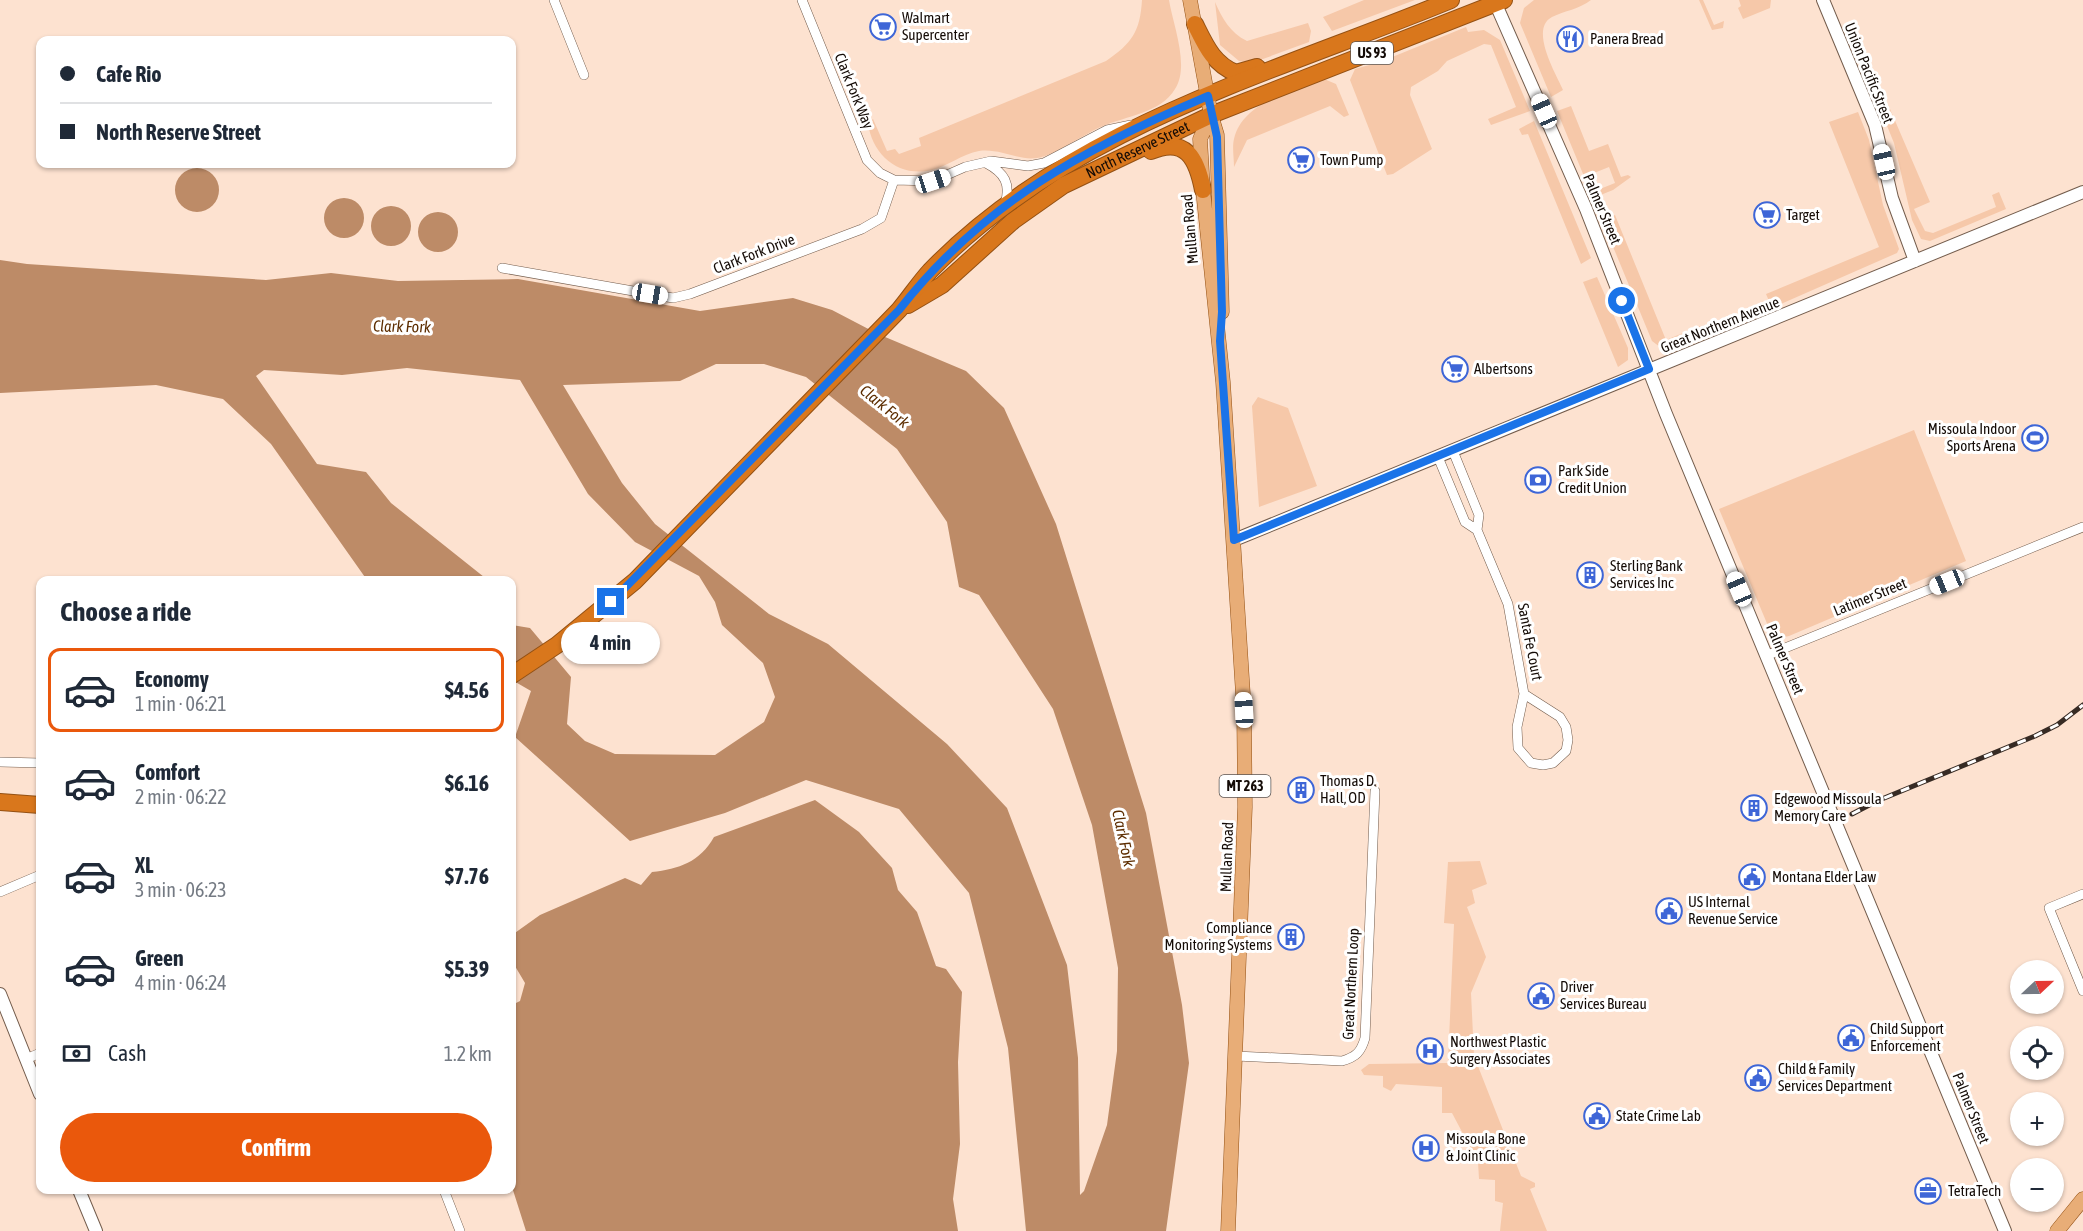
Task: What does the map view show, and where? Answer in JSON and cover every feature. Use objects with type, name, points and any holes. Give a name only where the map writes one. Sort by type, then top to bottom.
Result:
[{"type":"highway","points":[[1194,24],[1214,59],[1236,73],[1400,11],[1449,1]]},
{"type":"highway","name":"North Reserve Street","points":[[516,672],[599,613],[635,581],[899,310],[930,271],[1005,206],[1061,167],[1141,125],[1208,96],[1449,1]]},
{"type":"highway","name":"North Reserve Street","points":[[899,310],[942,285],[1013,221],[1064,185],[1211,116],[1498,1]]},
{"type":"highway","points":[[1064,185],[1087,180],[1169,145],[1183,149],[1190,155],[1199,170],[1203,190]]},
{"type":"highway","points":[[0,802],[36,805]]},
{"type":"main road","name":"Mullan Road","points":[[1190,0],[1211,116],[1217,137],[1222,247],[1220,341]]},
{"type":"main road","name":"Mullan Road","points":[[1211,116],[1200,139],[1203,190],[1220,341],[1244,710],[1245,807],[1228,1231]]},
{"type":"main road","points":[[2057,1231],[2083,1199]]},
{"type":"street","points":[[554,0],[584,75]]},
{"type":"street","name":"Clark Fork Way","points":[[802,0],[867,160],[880,173],[894,180]]},
{"type":"street","name":"Union Pacific Street","points":[[1823,0],[1875,125],[1892,198],[1915,261]]},
{"type":"street","name":"Palmer Street","points":[[1498,1],[1586,209],[1649,369],[2005,1231]]},
{"type":"street","points":[[894,180],[933,181],[984,162],[1035,166],[1044,164],[1107,130],[1129,124],[1141,125]]},
{"type":"street","points":[[984,162],[1002,173],[1008,184],[1005,206]]},
{"type":"street","name":"Clark Fork Drive","points":[[502,268],[673,298],[690,294],[862,229],[880,218],[894,180]]},
{"type":"street","name":"Great Northern Avenue","points":[[1234,540],[2083,192]]},
{"type":"street","name":"Santa Fe Court","points":[[1453,451],[1479,515],[1477,530],[1508,604],[1524,694],[1517,727],[1518,748],[1531,763],[1553,764],[1566,751],[1568,740],[1566,727],[1560,717],[1524,694]]},
{"type":"street","name":"Santa Fe Court","points":[[1438,457],[1465,522],[1477,530]]},
{"type":"street","name":"Latimer Street","points":[[1767,655],[2083,527]]},
{"type":"street","points":[[0,762],[36,764]]},
{"type":"street","name":"Great Northern Loop","points":[[1236,1056],[1342,1061],[1354,1058],[1362,1048],[1365,1038],[1375,791]]},
{"type":"street","points":[[0,892],[36,878]]},
{"type":"street","points":[[2083,894],[2049,908],[2083,991]]},
{"type":"street","points":[[0,994],[36,1084]]},
{"type":"street","points":[[26,1059],[36,1055]]},
{"type":"street","points":[[82,1194],[96,1231]]},
{"type":"street","points":[[446,1194],[460,1231]]},
{"type":"shaded area","points":[[1142,0],[1169,0],[1181,57],[1179,80],[1175,89],[1161,104],[1152,109],[1103,126],[1037,158],[979,151],[938,168],[920,172],[909,171],[889,162],[875,145],[868,123],[873,119],[887,151],[895,149],[899,154],[921,146],[919,138],[1106,61],[1133,36],[1137,29]]},
{"type":"shaded area","points":[[1364,0],[1415,0],[1332,31],[1323,17]]},
{"type":"shaded area","points":[[1534,0],[1591,0],[1582,6],[1552,17],[1546,23],[1543,31],[1546,52],[1563,90],[1551,97],[1520,23],[1524,8]]},
{"type":"shaded area","points":[[1699,0],[1703,0],[1714,25],[1724,21],[1723,28],[1712,30]]},
{"type":"shaded area","points":[[1739,0],[1771,0],[1770,8],[1743,19],[1738,8],[1741,6]]},
{"type":"shaded area","points":[[1215,2],[1227,25],[1247,41],[1308,23],[1311,31],[1309,42],[1252,63],[1239,61],[1220,45]]},
{"type":"shaded area","points":[[1466,27],[1468,32],[1484,30],[1500,40],[1530,111],[1491,125],[1488,119],[1516,107],[1491,45],[1484,44],[1447,61],[1438,71],[1411,87],[1410,95],[1432,149],[1393,174],[1387,175],[1350,80],[1355,69],[1380,62]]},
{"type":"shaded area","points":[[1324,79],[1336,84],[1349,115],[1344,117],[1330,106],[1247,140],[1234,167],[1234,139],[1239,126],[1248,115],[1271,99]]},
{"type":"shaded area","points":[[1571,106],[1589,151],[1608,144],[1621,177],[1628,175],[1631,177],[1613,190],[1593,198],[1557,111]],"holes":[[[1609,167],[1615,183],[1595,191],[1589,175]]]},
{"type":"shaded area","points":[[1890,109],[1930,202],[1914,209],[1925,231],[1933,233],[1996,207],[1992,195],[1999,192],[2006,209],[1930,241],[1921,239],[1912,220],[1894,143],[1881,111]]},
{"type":"shaded area","points":[[1858,112],[1869,140],[1883,205],[1899,249],[1897,253],[1772,308],[1766,294],[1879,247],[1829,122]]},
{"type":"shaded area","points":[[1534,121],[1591,258],[1581,264],[1528,134],[1522,135],[1519,129]]},
{"type":"shaded area","points":[[1615,215],[1666,340],[1700,326],[1704,335],[1664,350],[1652,341],[1602,220]]},
{"type":"shaded area","points":[[1597,277],[1628,348],[1628,360],[1618,367],[1583,282]]},
{"type":"shaded area","points":[[1258,397],[1288,408],[1317,486],[1259,507],[1252,406]]},
{"type":"shaded area","points":[[1914,430],[1966,561],[1789,636],[1779,638],[1771,633],[1719,509]]},
{"type":"shaded area","points":[[1480,861],[1487,884],[1472,890],[1475,903],[1467,907],[1486,957],[1471,993],[1474,1056],[1521,1176],[1535,1183],[1535,1187],[1530,1189],[1547,1231],[1500,1231],[1503,1203],[1495,1201],[1495,1180],[1479,1179],[1478,1162],[1452,1113],[1442,1113],[1442,1087],[1396,1084],[1391,1091],[1383,1087],[1383,1076],[1364,1075],[1361,1070],[1369,1064],[1448,1063],[1454,924],[1444,923],[1448,862]]},
{"type":"water","points":[[197,168],[212,175],[219,190],[212,205],[197,212],[182,205],[175,190],[182,175]]},
{"type":"water","points":[[344,198],[358,204],[364,218],[358,232],[344,238],[330,232],[324,218],[330,204]]},
{"type":"water","points":[[391,206],[405,212],[411,226],[405,240],[391,246],[377,240],[371,226],[377,212]]},
{"type":"water","points":[[438,212],[452,218],[458,232],[452,246],[438,252],[424,246],[418,232],[424,218]]},
{"type":"water","name":"Clark Fork","points":[[0,260],[27,264],[266,280],[331,273],[398,281],[518,279],[700,311],[793,298],[832,310],[878,334],[966,371],[1004,408],[1056,524],[1146,813],[1182,1005],[1189,1063],[1166,1231],[1026,1231],[1008,1048],[969,893],[899,809],[806,780],[725,813],[630,841],[516,738],[531,691],[516,682],[516,626],[530,628],[571,677],[567,724],[585,741],[615,754],[715,755],[764,722],[775,697],[763,663],[722,625],[715,602],[699,576],[635,542],[588,494],[520,380],[407,368],[342,375],[264,370],[256,376],[317,464],[366,472],[391,503],[483,576],[364,576],[271,444],[223,399],[156,385],[0,393]],"holes":[[[716,364],[764,364],[806,377],[897,449],[947,522],[959,587],[979,595],[1053,709],[1092,825],[1118,968],[1117,1051],[1107,1125],[1084,1191],[1080,1195],[1078,1058],[1067,965],[1007,808],[947,744],[828,644],[769,614],[655,524],[622,483],[563,385],[680,381]]]},
{"type":"water","points":[[815,800],[859,832],[892,868],[898,890],[917,912],[936,966],[946,969],[962,992],[958,1062],[960,1144],[953,1199],[958,1231],[526,1231],[514,1194],[516,1003],[520,1001],[525,983],[516,968],[516,932],[540,915],[625,878],[641,885],[652,872],[688,863],[702,853],[714,837]]},
{"type":"railway","points":[[1852,814],[1877,801],[2035,736],[2057,725],[2083,705]]},
{"type":"place","name":"Walmart Supercenter","points":[[883,27]]},
{"type":"place","name":"Panera Bread","points":[[1570,39]]},
{"type":"place","name":"Town Pump","points":[[1301,160]]},
{"type":"place","name":"Target","points":[[1767,215]]},
{"type":"place","name":"Albertsons","points":[[1455,369]]},
{"type":"place","name":"Missoula Indoor Sports Arena","points":[[2035,438]]},
{"type":"place","name":"Park Side Credit Union","points":[[1538,480]]},
{"type":"place","name":"Sterling Bank Services Inc","points":[[1590,575]]},
{"type":"place","name":"Thomas D. Hall, OD","points":[[1301,790]]},
{"type":"place","name":"Edgewood Missoula Memory Care","points":[[1754,808]]},
{"type":"place","name":"Montana Elder Law","points":[[1752,877]]},
{"type":"place","name":"US Internal Revenue Service","points":[[1669,911]]},
{"type":"place","name":"Compliance Monitoring Systems","points":[[1291,937]]},
{"type":"place","name":"Driver Services Bureau","points":[[1541,996]]},
{"type":"place","name":"Child Support Enforcement","points":[[1851,1038]]},
{"type":"place","name":"Northwest Plastic Surgery Associates","points":[[1430,1051]]},
{"type":"place","name":"Child & Family Services Department","points":[[1758,1078]]},
{"type":"place","name":"State Crime Lab","points":[[1597,1116]]},
{"type":"place","name":"Missoula Bone & Joint Clinic","points":[[1426,1148]]},
{"type":"place","name":"TetraTech","points":[[1928,1191]]},
{"type":"route","points":[[611,602],[635,581],[899,310],[930,271],[1005,206],[1040,180],[1091,150],[1208,96],[1217,137],[1222,247],[1220,341],[1234,540],[1567,405],[1649,369],[1622,301]]}]
